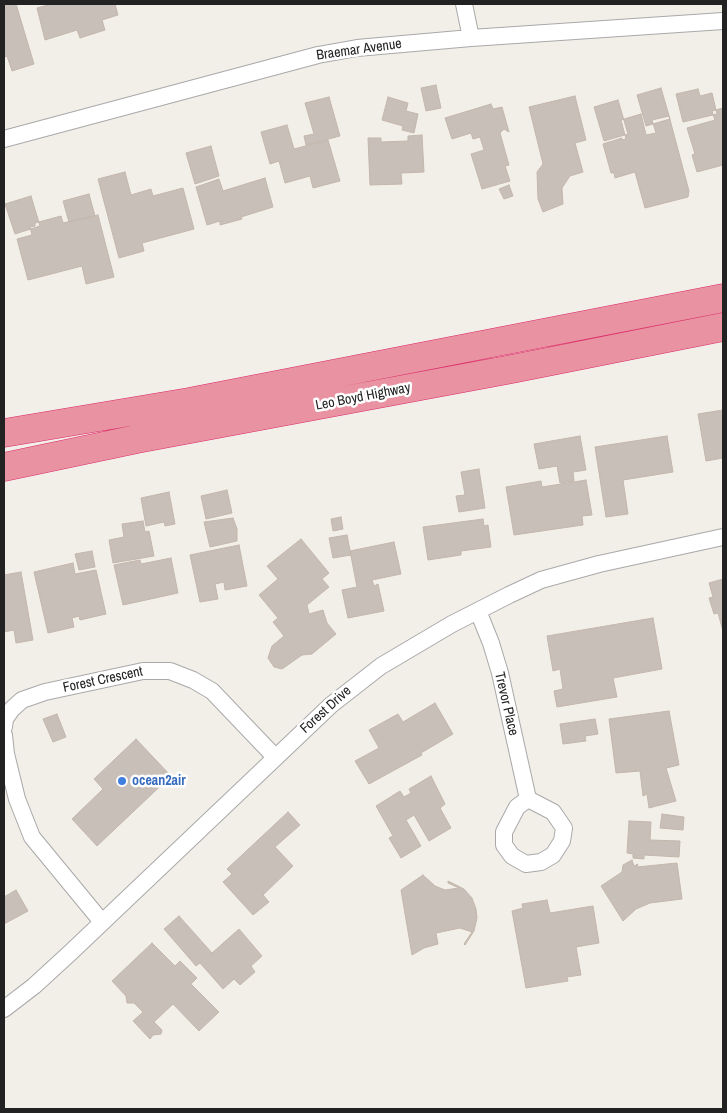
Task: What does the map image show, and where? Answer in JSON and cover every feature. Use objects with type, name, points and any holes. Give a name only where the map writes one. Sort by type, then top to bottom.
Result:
[{"type":"highway","name":"Leo Boyd Highway","points":[[4,433],[188,402],[723,298]]},
{"type":"highway","name":"Leo Boyd Highway","points":[[4,467],[146,437],[512,369],[723,327]]},
{"type":"street","points":[[464,4],[471,38]]},
{"type":"street","name":"Braemar Avenue","points":[[4,139],[318,55],[357,48],[471,38],[723,21]]},
{"type":"street","name":"Forest Drive","points":[[4,1009],[48,972],[102,922],[331,705],[374,671],[403,652],[478,611],[541,580],[599,564],[723,537]]},
{"type":"street","name":"Trevor Place","points":[[478,611],[491,643],[500,673],[528,799]]},
{"type":"street","name":"Forest Crescent","points":[[4,726],[5,719],[22,700],[45,692],[143,671],[170,670],[212,691],[275,757]]},
{"type":"street","points":[[4,735],[6,754],[17,799],[32,837],[102,922]]},
{"type":"building","points":[[4,4],[16,4],[34,64],[12,71],[7,56],[4,57]]},
{"type":"building","points":[[52,4],[115,4],[118,15],[102,20],[105,30],[80,38],[77,30],[45,40],[37,8]]},
{"type":"building","points":[[436,85],[441,108],[426,111],[421,88]]},
{"type":"building","points":[[661,88],[670,119],[646,126],[637,95]]},
{"type":"building","points":[[698,89],[700,96],[712,93],[717,114],[683,122],[676,94]]},
{"type":"building","points":[[575,96],[586,140],[575,143],[583,172],[570,176],[562,188],[563,204],[543,212],[538,199],[537,172],[543,164],[529,107]]},
{"type":"building","points":[[329,97],[340,136],[306,145],[304,136],[314,134],[305,103]]},
{"type":"building","points":[[388,97],[408,103],[406,111],[418,114],[414,133],[402,130],[403,126],[382,120]]},
{"type":"building","points":[[618,100],[628,134],[604,141],[594,107]]},
{"type":"building","points":[[491,104],[493,109],[502,107],[509,132],[504,129],[500,133],[509,165],[505,166],[510,181],[482,189],[471,154],[484,150],[480,137],[473,139],[471,133],[452,139],[445,118]]},
{"type":"building","points":[[723,108],[723,165],[697,172],[692,155],[695,154],[687,128],[715,120],[712,111]]},
{"type":"building","points":[[641,114],[646,135],[656,133],[652,120],[669,116],[689,191],[688,197],[645,208],[635,172],[615,178],[614,173],[611,173],[603,144],[622,138],[621,140],[626,139],[621,120]]},
{"type":"building","points":[[287,125],[294,149],[328,140],[340,181],[313,188],[310,176],[285,183],[279,161],[270,164],[261,132]]},
{"type":"building","points":[[422,135],[424,172],[401,173],[402,184],[370,185],[368,138],[381,138],[381,142],[408,141],[408,136]]},
{"type":"building","points":[[211,146],[219,176],[195,184],[186,153]]},
{"type":"building","points":[[125,172],[131,195],[151,189],[153,196],[183,188],[194,229],[142,243],[144,251],[119,258],[98,179]]},
{"type":"building","points":[[265,178],[273,207],[220,225],[220,221],[207,225],[196,187],[219,179],[223,191]]},
{"type":"building","points":[[509,185],[513,196],[504,199],[499,189]]},
{"type":"building","points":[[89,194],[95,216],[69,222],[63,201]]},
{"type":"building","points":[[31,196],[40,226],[15,234],[5,204]]},
{"type":"building","points":[[98,215],[114,277],[86,284],[82,266],[28,280],[17,239],[32,235],[30,227],[35,226],[35,223],[61,216],[63,223]]},
{"type":"building","points":[[723,410],[723,458],[706,461],[698,414]]},
{"type":"building","points":[[580,436],[586,470],[573,472],[574,481],[560,483],[557,466],[539,469],[534,444]]},
{"type":"building","points":[[667,436],[673,472],[623,480],[628,514],[606,517],[595,447]]},
{"type":"building","points":[[479,469],[485,508],[459,512],[456,496],[465,495],[461,472]]},
{"type":"building","points":[[586,480],[592,515],[582,516],[583,525],[514,535],[506,487],[541,481],[542,487]]},
{"type":"building","points":[[227,490],[232,513],[206,519],[201,496]]},
{"type":"building","points":[[169,492],[175,524],[165,526],[164,522],[146,526],[141,498]]},
{"type":"building","points":[[341,517],[343,529],[333,531],[331,519]]},
{"type":"building","points":[[233,518],[237,529],[237,541],[210,547],[204,522]]},
{"type":"building","points":[[483,519],[484,526],[488,525],[491,547],[461,551],[461,555],[428,560],[423,527]]},
{"type":"building","points":[[143,521],[145,532],[149,531],[154,556],[113,563],[109,540],[124,537],[122,524]]},
{"type":"building","points":[[347,535],[351,555],[333,558],[329,538]]},
{"type":"building","points":[[301,539],[329,573],[322,579],[329,587],[307,605],[309,614],[323,610],[327,623],[336,634],[312,654],[302,655],[282,669],[274,667],[268,658],[272,646],[284,636],[273,622],[278,618],[259,595],[278,579],[267,566]]},
{"type":"building","points":[[394,542],[401,574],[372,580],[374,586],[378,584],[384,611],[348,618],[342,590],[357,587],[350,551]]},
{"type":"building","points":[[239,545],[247,586],[225,590],[224,582],[215,584],[218,599],[200,602],[190,555]]},
{"type":"building","points":[[92,551],[95,567],[79,570],[75,554]]},
{"type":"building","points":[[171,558],[178,593],[123,605],[114,565],[140,560],[141,564]]},
{"type":"building","points":[[73,563],[75,574],[96,570],[106,614],[80,620],[79,616],[72,618],[74,627],[48,633],[34,572]]},
{"type":"building","points":[[21,572],[33,640],[16,643],[14,630],[4,632],[4,575]]},
{"type":"building","points":[[723,579],[723,631],[718,613],[714,614],[709,598],[713,597],[709,583]]},
{"type":"building","points":[[653,618],[662,669],[613,678],[617,697],[557,707],[554,691],[563,689],[560,669],[553,671],[547,636]]},
{"type":"building","points":[[435,703],[453,734],[421,753],[422,755],[369,784],[355,761],[379,748],[369,730],[398,714],[403,722]]},
{"type":"building","points":[[669,711],[679,765],[666,768],[676,801],[649,808],[647,794],[643,796],[640,771],[616,773],[609,719]]},
{"type":"building","points":[[57,714],[66,737],[53,742],[43,719]]},
{"type":"building","points":[[595,719],[598,734],[585,736],[586,741],[563,744],[560,724]]},
{"type":"building","points":[[136,739],[171,776],[97,846],[72,819],[103,789],[94,779]]},
{"type":"building","points":[[431,776],[445,804],[440,808],[451,828],[429,841],[414,815],[406,820],[421,846],[401,858],[389,838],[393,836],[376,806],[400,791],[404,797],[411,793],[409,789]]},
{"type":"building","points":[[288,812],[300,825],[275,847],[293,866],[263,895],[269,902],[253,915],[223,882],[232,874],[227,869]]},
{"type":"building","points":[[662,814],[684,817],[683,830],[660,828]]},
{"type":"building","points":[[629,821],[651,822],[650,840],[680,841],[679,857],[644,855],[644,859],[633,858],[633,854],[627,853]]},
{"type":"building","points":[[632,860],[634,866],[638,864],[637,867],[677,863],[682,899],[650,903],[636,909],[623,921],[601,886],[622,872],[623,865]]},
{"type":"building","points":[[423,875],[435,886],[445,890],[459,888],[448,883],[448,881],[464,889],[472,898],[477,918],[474,931],[465,945],[472,932],[460,928],[436,933],[438,944],[424,948],[412,955],[401,890]]},
{"type":"building","points":[[16,890],[28,911],[4,924],[4,897]]},
{"type":"building","points":[[547,900],[550,913],[593,906],[599,943],[576,947],[581,975],[567,977],[568,981],[526,988],[512,911],[523,908],[522,904]]},
{"type":"building","points":[[179,916],[212,953],[239,929],[262,956],[251,966],[255,972],[240,985],[234,979],[223,989],[200,963],[196,966],[164,929]]},
{"type":"building","points":[[152,943],[175,966],[180,961],[197,978],[191,984],[219,1012],[199,1031],[173,1004],[154,1022],[162,1030],[161,1034],[153,1035],[150,1039],[133,1021],[143,1012],[134,1003],[127,1003],[126,996],[112,981]]},
{"type":"place","name":"ocean2air","points":[[122,781]]}]
